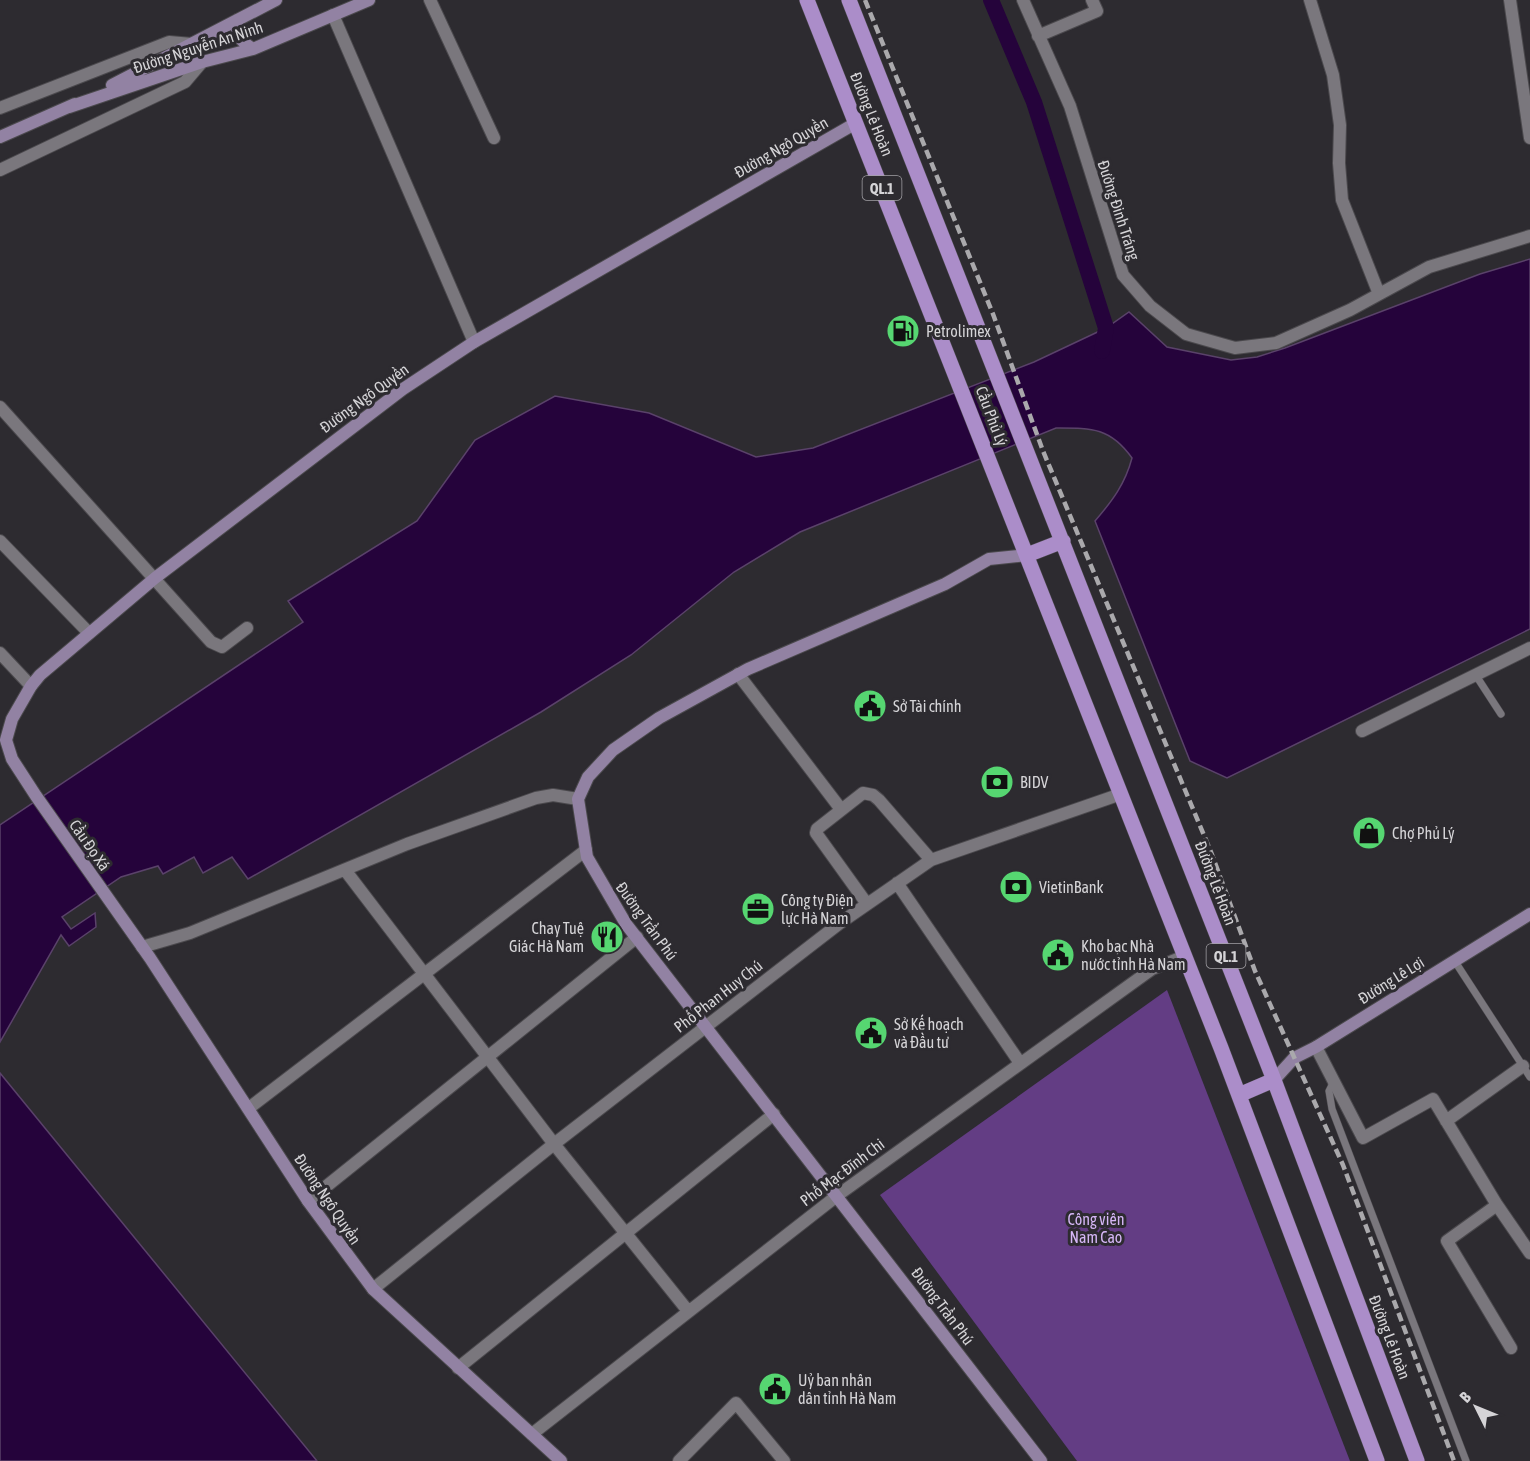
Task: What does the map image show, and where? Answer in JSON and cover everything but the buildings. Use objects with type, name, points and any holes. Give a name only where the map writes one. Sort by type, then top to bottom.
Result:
[{"type":"main road","name":"Đường Lê Hoàn","points":[[807,0],[957,375]]},
{"type":"main road","name":"Đường Lê Hoàn","points":[[849,0],[994,362]]},
{"type":"main road","name":"Cầu Phủ Lý","points":[[994,362],[1029,454]]},
{"type":"main road","name":"Cầu Phủ Lý","points":[[957,375],[1027,555]]},
{"type":"main road","name":"Đường Lê Hoàn","points":[[1029,454],[1274,1080],[1417,1461]]},
{"type":"main road","points":[[1027,555],[1063,542]]},
{"type":"main road","name":"QL.1","points":[[1027,555],[1239,1095],[1377,1461]]},
{"type":"main road","points":[[1239,1095],[1274,1080]]},
{"type":"street","name":"Đường Nguyễn An Ninh","points":[[0,137],[69,107],[276,0]]},
{"type":"street","name":"Đường Nguyễn An Ninh","points":[[69,107],[202,62],[253,50],[369,0]]},
{"type":"street","points":[[430,0],[494,138]]},
{"type":"street","name":"Đường Đinh Tráng","points":[[1023,0],[1070,106],[1123,275],[1150,306],[1186,334],[1235,348],[1276,342],[1379,294],[1429,267],[1530,236]]},
{"type":"street","points":[[1038,36],[1097,11],[1092,0]]},
{"type":"street","points":[[1310,0],[1333,75],[1340,125],[1339,163],[1342,200],[1379,294]]},
{"type":"street","points":[[1510,0],[1530,138]]},
{"type":"street","points":[[333,15],[474,342]]},
{"type":"street","points":[[237,20],[236,30],[239,38],[253,50]]},
{"type":"street","points":[[0,108],[169,42],[192,44]]},
{"type":"street","points":[[0,170],[184,82],[202,62]]},
{"type":"street","name":"Đường Ngô Quyền","points":[[36,796],[12,759],[6,740],[12,719],[31,686],[89,633],[155,579],[403,389],[474,342],[856,123]]},
{"type":"street","points":[[0,407],[216,646],[222,647],[247,628]]},
{"type":"street","points":[[0,541],[89,633]]},
{"type":"street","points":[[142,947],[190,933],[345,870],[536,798],[553,795],[578,799],[588,777],[613,750],[668,713],[738,674],[945,584],[989,559],[1027,555]]},
{"type":"street","points":[[1362,730],[1530,648]]},
{"type":"street","points":[[0,653],[31,686]]},
{"type":"street","points":[[738,674],[840,808]]},
{"type":"street","points":[[867,904],[818,838],[817,829],[840,808],[863,793],[873,795],[931,860]]},
{"type":"street","name":"Phố Phan Huy Chú","points":[[373,1289],[554,1144],[706,1027],[867,904],[931,860],[1121,794]]},
{"type":"street","name":"Cầu Đọ Xá","points":[[36,796],[118,913]]},
{"type":"street","name":"Đường Trần Phú","points":[[578,799],[586,850],[606,892],[637,938],[838,1195],[1041,1461]]},
{"type":"street","points":[[249,1108],[586,850]]},
{"type":"street","points":[[345,870],[554,1144],[688,1311]]},
{"type":"street","points":[[897,883],[1020,1063]]},
{"type":"street","name":"Đường Ngô Quyền","points":[[118,913],[249,1108],[308,1201],[373,1289],[561,1461]]},
{"type":"street","name":"Đường Lê Lợi","points":[[1274,1080],[1294,1058],[1316,1047],[1530,914]]},
{"type":"street","points":[[308,1201],[637,938]]},
{"type":"street","name":"Phố Mạc Đĩnh Chi","points":[[532,1434],[838,1195],[1152,969],[1185,956]]},
{"type":"street","points":[[1316,1047],[1363,1138],[1433,1099],[1497,1205],[1530,1253]]},
{"type":"street","points":[[1446,1121],[1526,1071]]},
{"type":"street","points":[[458,1368],[774,1114]]},
{"type":"street","points":[[1497,1205],[1447,1241],[1511,1348]]},
{"type":"street","points":[[679,1461],[736,1403],[784,1461]]},
{"type":"lane","points":[[1475,674],[1501,714]]},
{"type":"lane","points":[[1454,960],[1526,1071]]},
{"type":"lane","points":[[1334,1081],[1329,1091],[1332,1109],[1466,1461]]},
{"type":"green space","name":"Công viên Nam Cao","points":[[1167,990],[1350,1461],[1077,1461],[880,1195]]},
{"type":"shaded area","points":[[1530,259],[1530,629],[1227,778],[1190,761],[1095,521],[1118,491],[1132,458],[1116,440],[1099,431],[1056,428],[800,532],[734,572],[631,655],[541,712],[248,879],[232,857],[203,873],[194,857],[163,874],[158,866],[121,877],[62,917],[71,929],[95,913],[96,927],[69,946],[61,935],[0,1042],[0,825],[303,622],[288,601],[417,521],[475,440],[555,396],[649,413],[756,457],[813,448],[1034,362],[1106,328],[1129,312],[1167,347],[1231,360],[1257,357],[1480,274]]},
{"type":"shaded area","points":[[0,1073],[317,1461],[0,1461]]},
{"type":"waterway","points":[[991,0],[1034,102],[1106,328],[1102,351]]},
{"type":"railway","points":[[865,0],[993,314],[1043,451],[1211,852],[1255,971],[1343,1165],[1454,1461]]},
{"type":"place","name":"Petrolimex","points":[[903,331]]},
{"type":"place","name":"Sở Tài chính","points":[[870,706]]},
{"type":"place","name":"BIDV","points":[[997,782]]},
{"type":"place","name":"Chợ Phủ Lý","points":[[1369,833]]},
{"type":"place","name":"VietinBank","points":[[1016,887]]},
{"type":"place","name":"Công ty Điện lực Hà Nam","points":[[758,909]]},
{"type":"place","name":"Chay Tuệ Giác Hà Nam","points":[[607,937]]},
{"type":"place","name":"Kho bạc Nhà nước tỉnh Hà Nam","points":[[1058,955]]},
{"type":"place","name":"Sở Kế hoạch và Đầu tư","points":[[871,1033]]},
{"type":"place","name":"Uỷ ban nhân dân tỉnh Hà Nam","points":[[775,1389]]}]
